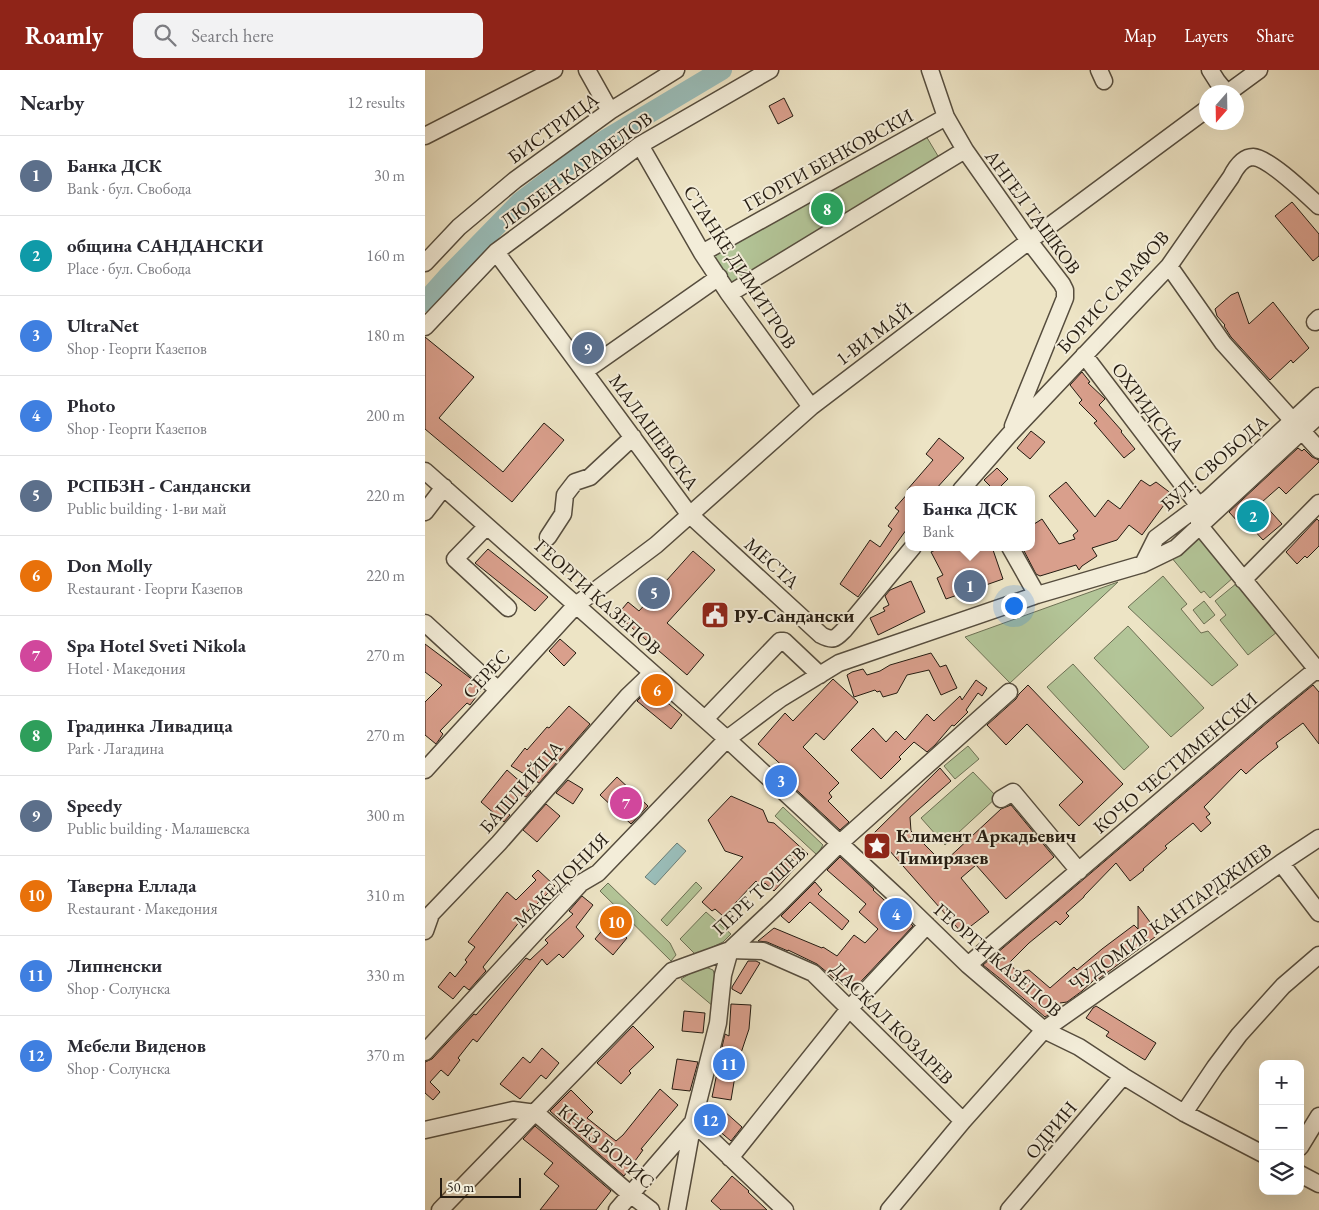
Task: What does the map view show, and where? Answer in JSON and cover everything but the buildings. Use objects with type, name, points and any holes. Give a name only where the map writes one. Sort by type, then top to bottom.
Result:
[{"type":"street","points":[[425,136],[554,70]]},
{"type":"street","points":[[587,70],[610,111]]},
{"type":"street","name":"БИСТРИЦА","points":[[425,263],[459,227],[515,180],[610,111],[676,70]]},
{"type":"street","name":"ЛЮБЕН КАРАВЕЛОВ","points":[[425,327],[496,252],[640,145],[770,70]]},
{"type":"street","name":"АНГЕЛ ТАШКОВ","points":[[930,70],[947,117],[965,150],[1065,290],[1065,298],[1009,435]]},
{"type":"street","points":[[1210,70],[1221,85]]},
{"type":"street","points":[[1238,85],[1259,70]]},
{"type":"street","name":"1-ВИ МАЙ","points":[[576,605],[656,545],[811,407],[1029,241],[1199,115]]},
{"type":"street","name":"ГЕОРГИ БЕНКОВСКИ","points":[[702,253],[947,117]]},
{"type":"street","name":"СТАНКЕ ДИМИТРОВ","points":[[640,145],[702,253],[729,294],[811,407]]},
{"type":"street","points":[[729,294],[965,150]]},
{"type":"street","name":"БОРИС САРАФОВ","points":[[969,486],[1009,435],[1169,266],[1231,178],[1236,167],[1243,160],[1251,157],[1271,165],[1319,206]]},
{"type":"street","name":"МАЛАШЕВСКА","points":[[496,252],[689,514]]},
{"type":"street","points":[[1169,266],[1223,343],[1319,450]]},
{"type":"street","points":[[585,371],[719,277]]},
{"type":"street","name":"ОХРИДСКА","points":[[1084,355],[1199,506]]},
{"type":"street","name":"БУЛ. СВОБОДА","points":[[727,739],[780,699],[839,664],[1037,595],[1143,564],[1175,548],[1298,425],[1319,396]]},
{"type":"street","name":"БУЛ. СВОБОДА","points":[[1143,564],[1156,538],[1199,506],[1298,425],[1319,414]]},
{"type":"street","points":[[548,537],[563,514],[565,496],[575,482],[590,477],[633,437]]},
{"type":"street","name":"ГЕОРГИ КАЗЕПОВ","points":[[425,471],[705,719],[840,843],[968,965],[1044,1030],[1079,1047],[1184,1113],[1259,1152]]},
{"type":"street","points":[[425,512],[444,488]]},
{"type":"street","points":[[1243,580],[1319,503]]},
{"type":"street","points":[[1199,506],[1199,525],[1318,671]]},
{"type":"street","name":"МЕСТА","points":[[689,514],[821,635],[829,639],[836,638],[845,629],[910,551]]},
{"type":"street","points":[[487,526],[455,559],[508,608]]},
{"type":"street","points":[[1012,551],[1037,595]]},
{"type":"street","name":"СЕРЕС","points":[[425,770],[576,605]]},
{"type":"street","points":[[425,623],[498,690]]},
{"type":"street","points":[[705,719],[780,641],[784,641],[820,675]]},
{"type":"street","name":"КОЧО ЧЕСТИМЕНСКИ","points":[[968,965],[1262,714],[1318,671]]},
{"type":"street","name":"БАШЛИЙЦА","points":[[425,931],[431,914],[499,843],[628,696],[652,673]]},
{"type":"street","name":"ПЕРЕ ТОШЕВ","points":[[440,1210],[672,971],[730,950],[840,843],[1009,692]]},
{"type":"street","name":"МАКЕДОНИЯ","points":[[425,1052],[581,883],[598,873],[727,739]]},
{"type":"street","points":[[1001,799],[1013,792],[1079,871]]},
{"type":"street","name":"ЧУДОМИР КАНТАРДЖИЕВ","points":[[889,1210],[963,1121],[1044,1030],[1319,838]]},
{"type":"street","points":[[1281,863],[1319,913]]},
{"type":"street","points":[[730,1158],[849,1009],[927,925]]},
{"type":"street","points":[[677,1210],[693,1122],[718,1023],[723,975],[730,950]]},
{"type":"street","name":"ДАСКАЛ КОЗАРЕВ","points":[[730,950],[763,951],[813,973],[963,1121]]},
{"type":"street","points":[[1184,1113],[1239,1035],[1283,986],[1319,955]]},
{"type":"street","name":"ОДРИН","points":[[1009,1210],[1123,1076]]},
{"type":"street","points":[[425,1130],[513,1110],[535,1113]]},
{"type":"street","name":"КНЯЗ БОРИС","points":[[535,1113],[651,1210]]},
{"type":"street","points":[[1304,1140],[1319,1116]]},
{"type":"street","points":[[693,1122],[785,1210]]},
{"type":"street","points":[[617,1210],[693,1122]]},
{"type":"street","points":[[1304,1176],[1319,1184]]},
{"type":"green space","points":[[923,131],[941,161],[731,288],[713,257]]},
{"type":"green space","points":[[1199,534],[1234,577],[1210,598],[1204,591],[1201,593],[1171,557]]},
{"type":"green space","points":[[1163,576],[1187,604],[1181,609],[1201,633],[1208,631],[1238,665],[1212,686],[1128,607]]},
{"type":"green space","points":[[1118,582],[1010,683],[965,637]]},
{"type":"green space","points":[[1237,583],[1277,632],[1248,655],[1220,620],[1226,615],[1215,601]]},
{"type":"green space","points":[[1204,601],[1215,615],[1204,624],[1193,610]]},
{"type":"green space","points":[[1128,626],[1204,708],[1171,737],[1094,658]]},
{"type":"green space","points":[[1073,664],[1149,747],[1124,770],[1047,687]]},
{"type":"green space","points":[[968,746],[979,759],[955,779],[944,766]]},
{"type":"green space","points":[[973,772],[997,797],[945,845],[921,818]]},
{"type":"green space","points":[[783,807],[823,845],[817,855],[775,816]]},
{"type":"green space","points":[[696,882],[702,888],[667,926],[661,920]]},
{"type":"green space","points":[[608,883],[670,943],[676,955],[671,961],[600,891]]},
{"type":"green space","points":[[706,912],[731,934],[723,942],[696,955],[680,939]]},
{"type":"green space","points":[[703,966],[713,970],[715,976],[714,1007],[681,979]]},
{"type":"water","points":[[677,843],[686,851],[655,885],[645,877]]},
{"type":"waterway","points":[[425,302],[520,202],[591,148],[722,70]]},
{"type":"place","name":"Градинка Ливадица","points":[[827,209]]},
{"type":"place","name":"Speedy","points":[[588,348]]},
{"type":"place","name":"община САНДАНСКИ","points":[[1253,516]]},
{"type":"place","name":"Банка ДСК","points":[[970,586]]},
{"type":"place","name":"РСПБЗН - Сандански","points":[[654,593]]},
{"type":"place","name":"РУ-Сандански","points":[[715,615]]},
{"type":"place","name":"Don Molly","points":[[657,690]]},
{"type":"place","name":"UltraNet","points":[[781,781]]},
{"type":"place","name":"Spa Hotel Sveti Nikola","points":[[626,803]]},
{"type":"place","name":"Климент Аркадьевич Тимирязев","points":[[877,846]]},
{"type":"place","name":"Photo","points":[[896,914]]},
{"type":"place","name":"Таверна Еллада","points":[[616,922]]},
{"type":"place","name":"Липненски","points":[[729,1064]]},
{"type":"place","name":"Мебели Виденов","points":[[710,1120]]}]
